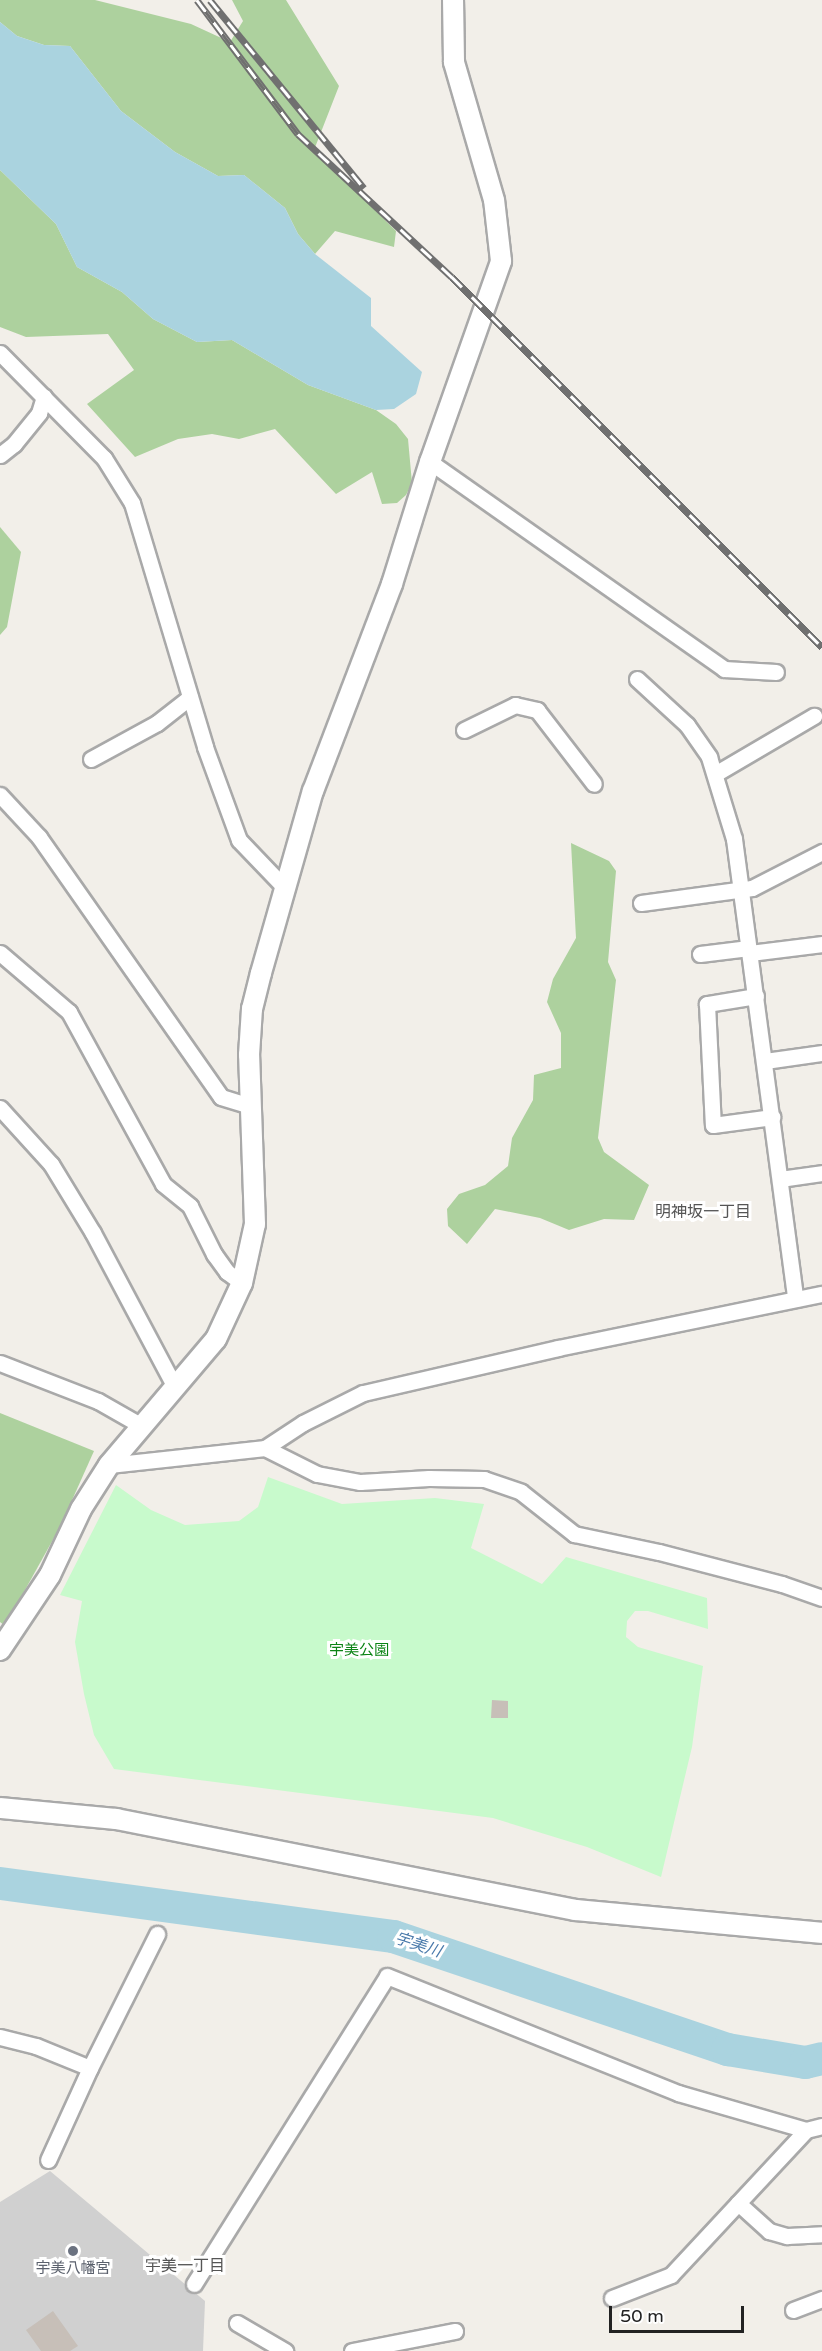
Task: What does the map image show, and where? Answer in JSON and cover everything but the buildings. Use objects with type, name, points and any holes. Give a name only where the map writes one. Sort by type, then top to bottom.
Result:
[{"type":"street","points":[[0,1650],[50,1575],[81,1509],[108,1465],[216,1339],[242,1283],[255,1224],[251,1106],[252,1009],[313,791],[392,584],[430,462],[501,261],[494,200],[454,62],[453,0]]},
{"type":"street","points":[[0,353],[104,458],[132,503],[190,697],[239,840],[286,889]]},
{"type":"street","points":[[0,455],[39,413],[44,397]]},
{"type":"street","points":[[430,462],[724,669],[776,672]]},
{"type":"street","points":[[637,679],[687,726],[709,757],[734,839],[795,1299]]},
{"type":"street","points":[[91,759],[157,723],[190,697]]},
{"type":"street","points":[[464,730],[515,705],[537,710],[594,784]]},
{"type":"street","points":[[715,774],[814,716]]},
{"type":"street","points":[[0,795],[39,837],[221,1096],[251,1106]]},
{"type":"street","points":[[641,903],[741,889],[777,878],[822,852]]},
{"type":"street","points":[[700,954],[822,944]]},
{"type":"street","points":[[0,953],[69,1012],[163,1184],[190,1206],[214,1254],[227,1272],[242,1283]]},
{"type":"street","points":[[756,996],[707,1004],[713,1125],[772,1117]]},
{"type":"street","points":[[765,1061],[822,1053]]},
{"type":"street","points":[[0,1108],[51,1164],[93,1233],[176,1387]]},
{"type":"street","points":[[780,1179],[822,1173]]},
{"type":"street","points":[[108,1465],[265,1448],[328,1408],[363,1393],[558,1348],[822,1294]]},
{"type":"street","points":[[0,1363],[98,1401],[140,1425]]},
{"type":"street","points":[[265,1448],[317,1474],[360,1482],[429,1478],[484,1479],[521,1492],[574,1534],[782,1584],[822,1598]]},
{"type":"street","points":[[0,1808],[116,1820],[575,1910],[822,1933]]},
{"type":"street","points":[[48,2160],[90,2068],[157,1934]]},
{"type":"street","points":[[194,2284],[387,1976],[678,2093],[806,2130],[822,2126]]},
{"type":"street","points":[[0,2037],[36,2046],[90,2068]]},
{"type":"street","points":[[612,2298],[671,2275],[806,2130]]},
{"type":"street","points":[[738,2203],[769,2231],[787,2236],[822,2234]]},
{"type":"street","points":[[793,2310],[822,2299]]},
{"type":"street","points":[[237,2323],[285,2351]]},
{"type":"street","points":[[352,2351],[455,2331]]},
{"type":"shaded area","name":"宇美八幡宮","points":[[50,2171],[205,2301],[203,2351],[0,2351],[0,2202]]},
{"type":"green space","points":[[0,0],[95,0],[191,24],[230,42],[243,21],[232,0],[286,0],[339,86],[314,150],[396,231],[394,247],[335,231],[315,254],[298,234],[285,208],[244,175],[218,176],[175,152],[121,111],[70,46],[44,45],[17,36],[0,22]]},
{"type":"green space","points":[[0,170],[56,224],[77,267],[122,292],[153,319],[197,342],[232,340],[308,385],[376,410],[396,424],[408,439],[412,483],[406,495],[397,503],[382,504],[372,472],[336,494],[275,429],[239,439],[212,434],[178,439],[135,457],[87,404],[134,370],[108,334],[26,337],[0,327]]},
{"type":"green space","points":[[0,527],[21,552],[7,627],[0,635]]},
{"type":"green space","points":[[571,843],[609,861],[616,871],[608,962],[616,980],[598,1138],[604,1152],[649,1185],[634,1220],[604,1219],[569,1230],[540,1218],[495,1209],[467,1244],[448,1226],[447,1209],[459,1194],[485,1185],[508,1166],[512,1138],[533,1100],[534,1075],[561,1068],[561,1033],[547,1002],[553,979],[576,938]]},
{"type":"green space","points":[[0,1413],[94,1451],[60,1527],[5,1626],[0,1622]]},
{"type":"green space","name":"宇美公園","points":[[268,1477],[342,1504],[435,1498],[484,1504],[471,1548],[542,1584],[566,1557],[707,1598],[708,1629],[648,1611],[635,1611],[627,1621],[626,1637],[638,1647],[703,1666],[692,1747],[661,1877],[587,1847],[493,1818],[114,1769],[94,1735],[84,1694],[75,1642],[82,1601],[60,1595],[116,1485],[151,1510],[185,1525],[239,1521],[258,1507]]},
{"type":"water","points":[[0,22],[17,36],[44,45],[70,46],[121,111],[175,152],[218,176],[244,175],[285,208],[298,234],[315,254],[371,298],[371,326],[422,372],[416,394],[394,409],[376,410],[308,385],[232,340],[197,342],[153,319],[122,292],[77,267],[56,224],[0,170]]},
{"type":"waterway","name":"宇美川","points":[[0,1883],[393,1936],[727,2049],[805,2062],[822,2058]]},
{"type":"railway","points":[[197,0],[298,134],[452,277],[822,647]]},
{"type":"railway","points":[[210,0],[364,188]]},
{"type":"place","name":"宇美八幡宮","points":[[73,2251]]},
{"type":"district","name":"明神坂一丁目","points":[[703,1212]]},
{"type":"district","name":"宇美一丁目","points":[[185,2266]]}]
